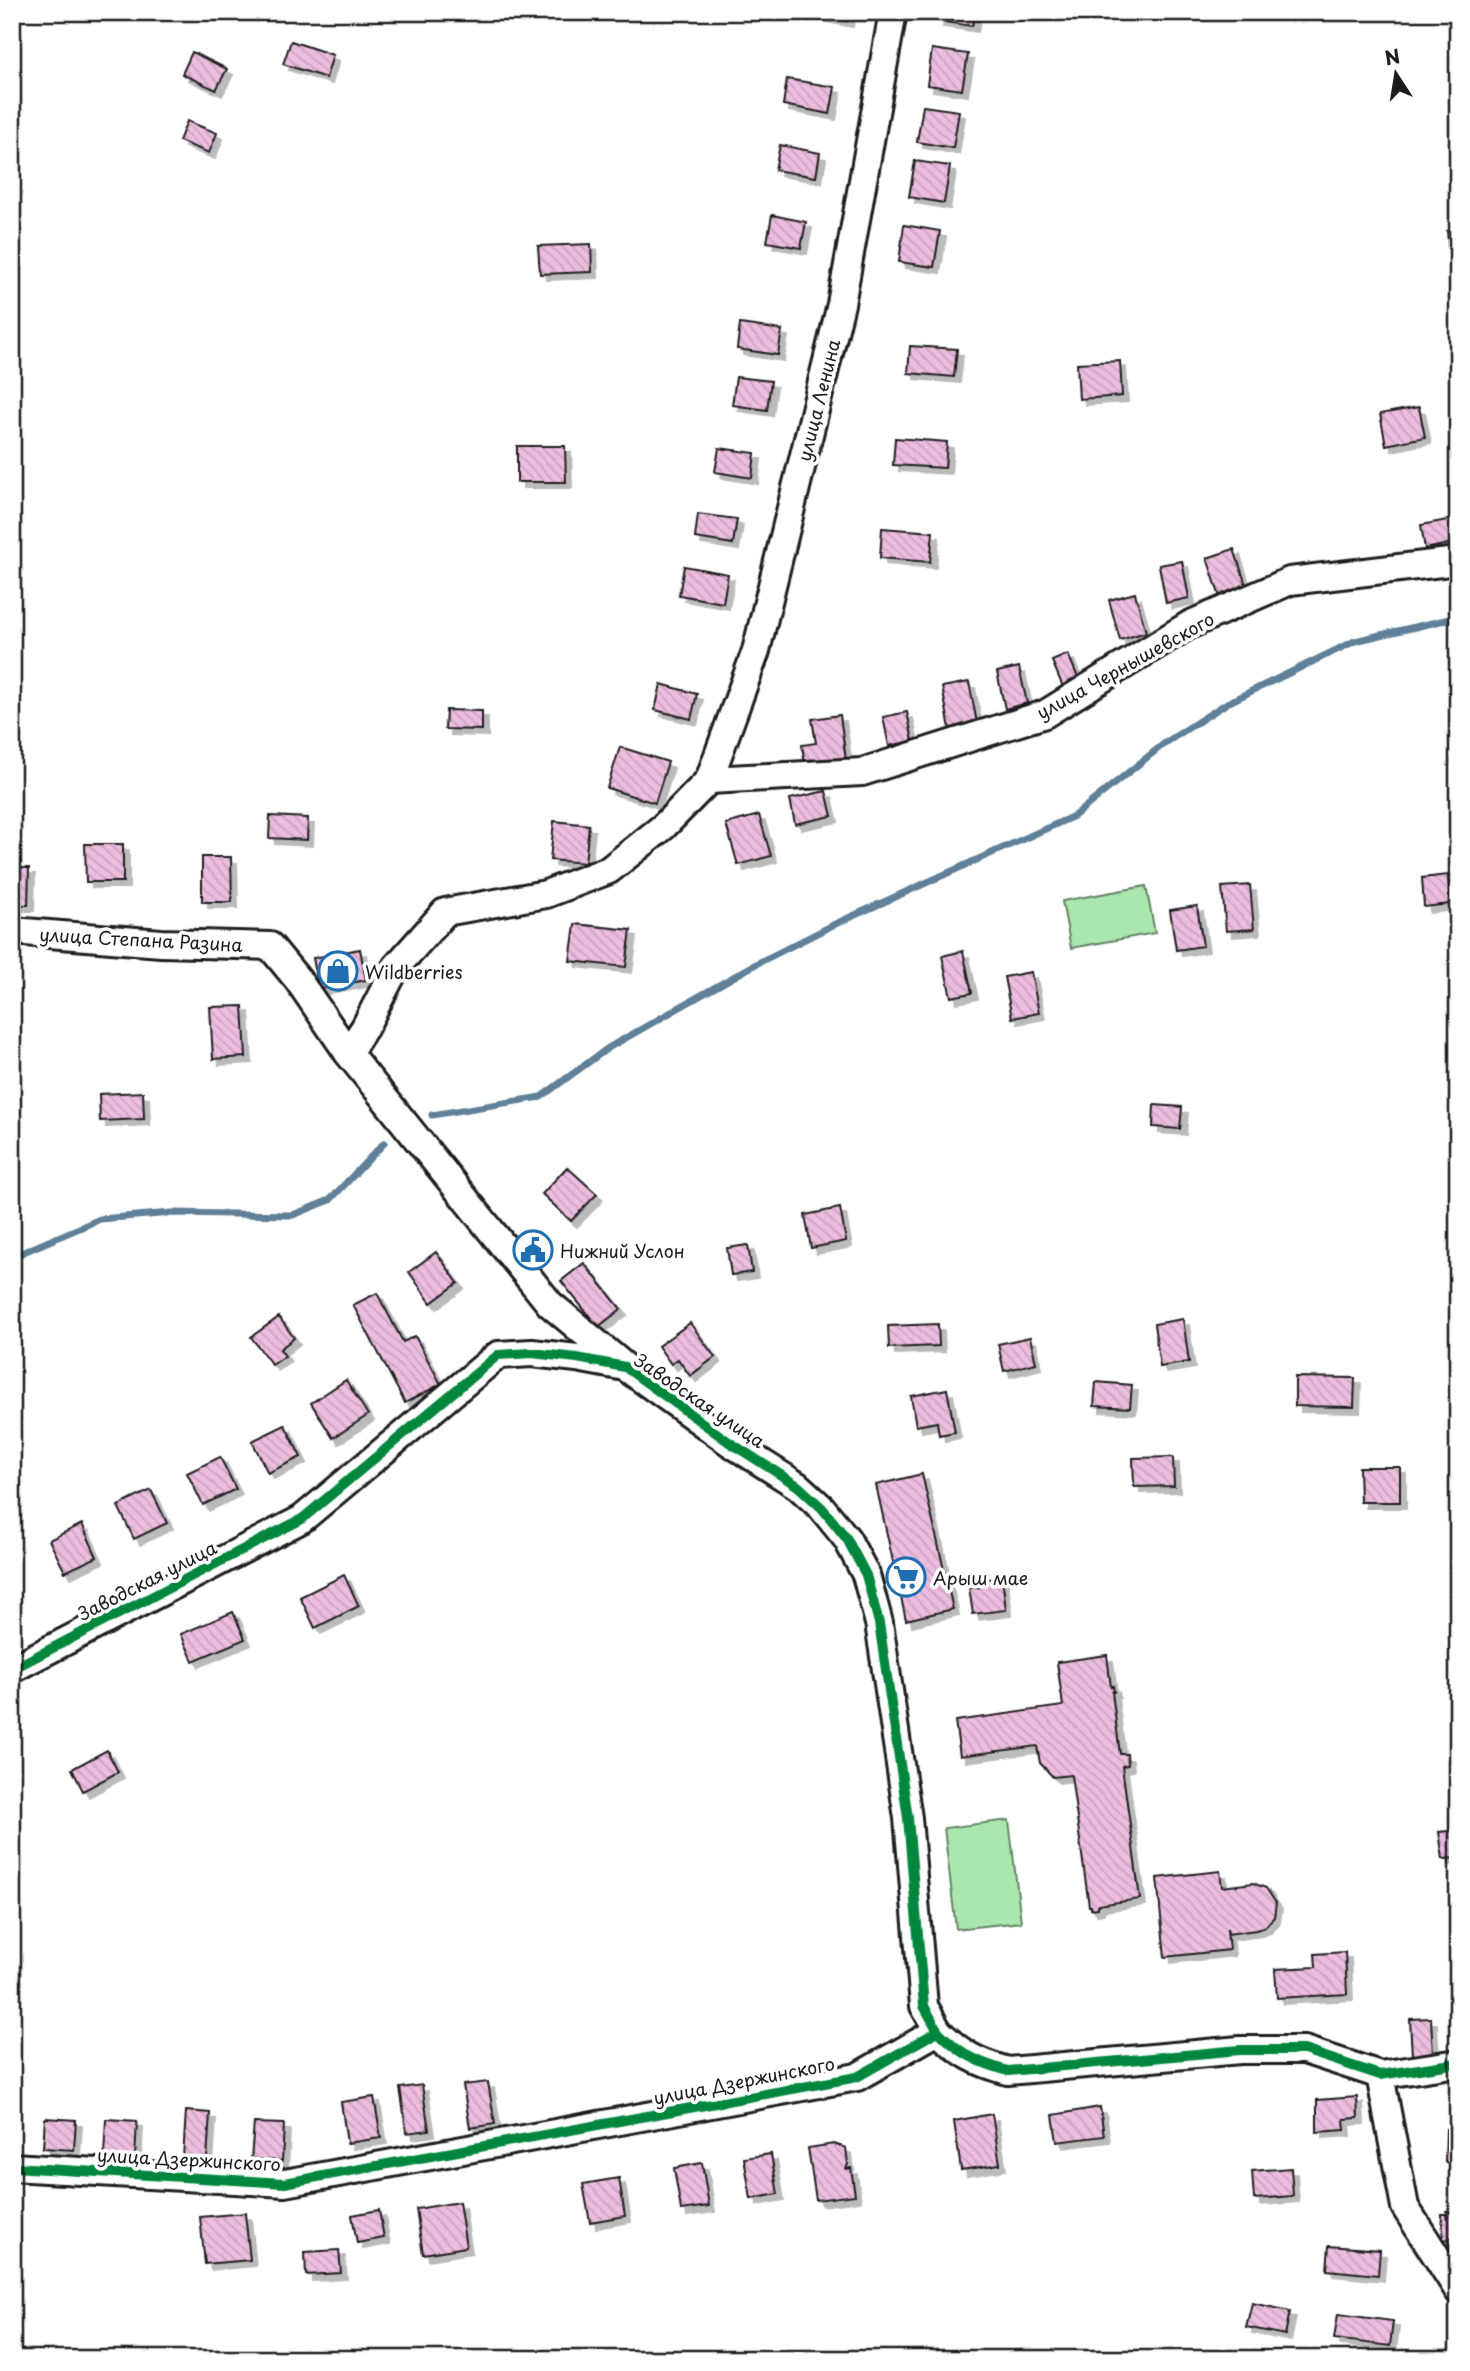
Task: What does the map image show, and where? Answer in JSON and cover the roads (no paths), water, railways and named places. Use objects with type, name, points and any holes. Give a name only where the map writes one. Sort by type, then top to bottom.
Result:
[{"type":"street","name":"улица Ленина","points":[[709,780],[756,651],[841,304],[893,12]]},
{"type":"street","name":"улица Чернышевского","points":[[709,780],[862,772],[1045,714],[1189,625],[1290,581],[1458,561]]},
{"type":"street","points":[[625,1367],[550,1304],[348,1053],[365,1027],[396,967],[445,912],[546,894],[609,870],[663,827],[709,780]]},
{"type":"street","name":"улица Степана Разина","points":[[12,931],[162,943],[270,946],[298,979],[348,1053]]},
{"type":"street","name":"Заводская улица","points":[[12,1669],[302,1519],[498,1355],[532,1353],[625,1367],[729,1442],[798,1486],[822,1508],[847,1539],[866,1575],[879,1623],[908,1818],[924,2006],[938,2031]]},
{"type":"street","points":[[938,2031],[957,2049],[978,2062],[1008,2071],[1240,2050],[1304,2050],[1380,2075],[1458,2063]]},
{"type":"street","name":"улица Дзержинского","points":[[12,2167],[285,2183],[857,2077],[938,2031]]},
{"type":"street","points":[[1380,2075],[1405,2207],[1458,2290]]},
{"type":"waterway","points":[[432,1115],[541,1097],[608,1048],[756,964],[833,925],[1074,816],[1165,743],[1227,703],[1355,641],[1458,617]]},
{"type":"waterway","points":[[12,1257],[100,1219],[172,1213],[293,1215],[330,1200],[384,1143]]},
{"type":"place","name":"Wildberries","points":[[338,971]]},
{"type":"place","name":"Нижний Услон","points":[[533,1250]]},
{"type":"place","name":"Арыш мае","points":[[906,1577]]}]
